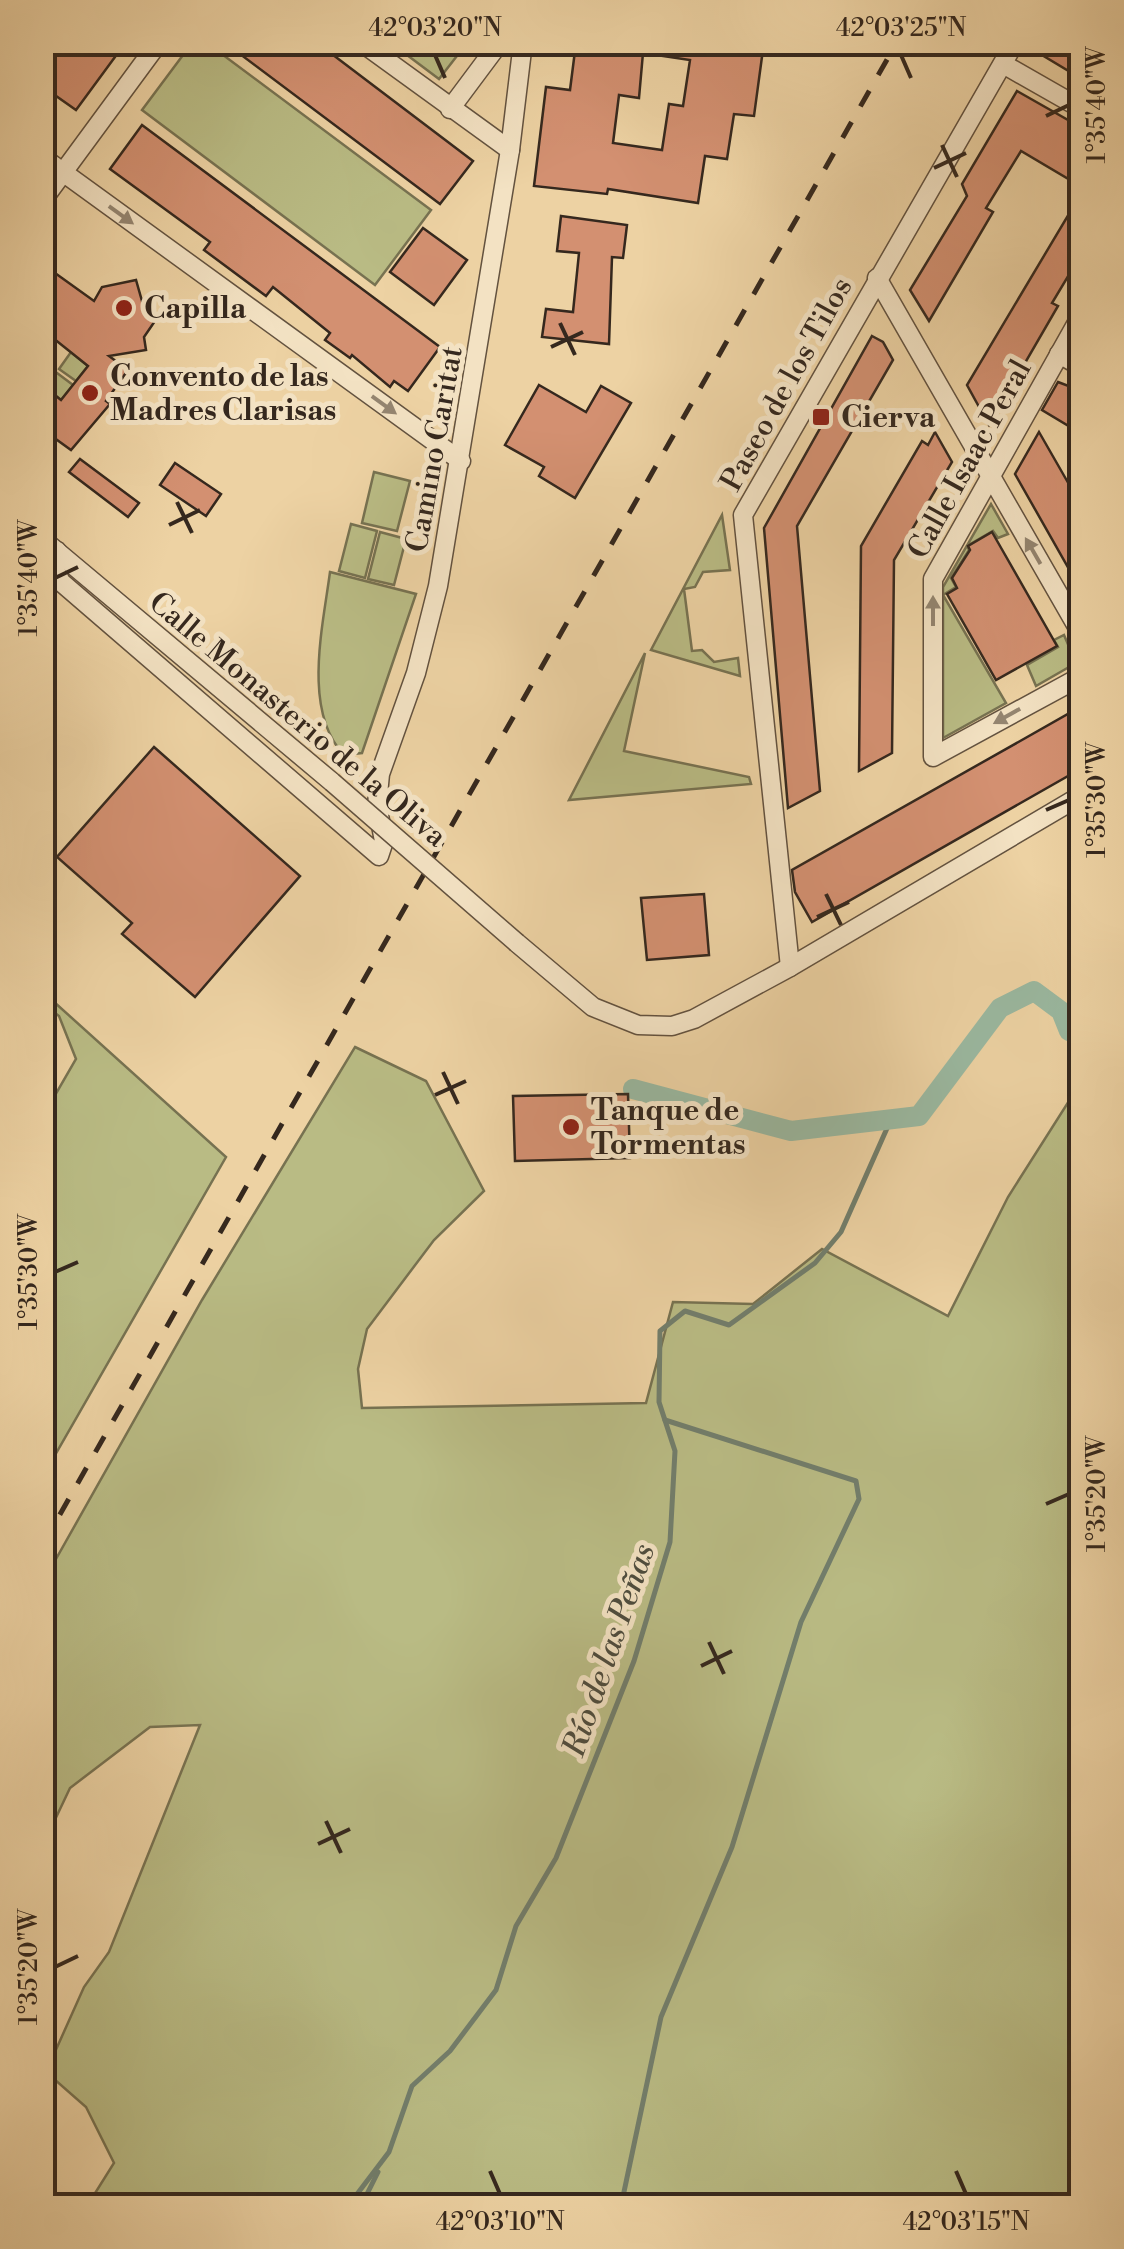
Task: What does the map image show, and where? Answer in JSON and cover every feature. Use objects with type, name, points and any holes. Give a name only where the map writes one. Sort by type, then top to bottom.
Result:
[{"type":"street","points":[[42,201],[159,42]]},
{"type":"street","points":[[361,42],[510,150]]},
{"type":"street","points":[[450,109],[500,42]]},
{"type":"street","name":"Camino Caritat","points":[[50,545],[53,566],[61,582],[380,856],[384,841],[378,805],[380,774],[427,632],[461,461],[523,42]]},
{"type":"street","name":"Paseo de los Tilos","points":[[790,967],[743,515],[1015,42]]},
{"type":"street","points":[[1003,64],[1082,109]]},
{"type":"street","points":[[42,157],[461,461]]},
{"type":"street","points":[[877,278],[1082,635]]},
{"type":"street","name":"Calle Isaac Peral","points":[[1082,314],[933,578],[933,757],[1082,676]]},
{"type":"street","points":[[1059,354],[1082,367]]},
{"type":"street","name":"Calle Monasterio de la Oliva","points":[[50,545],[593,1007],[638,1026],[672,1026],[694,1020],[1082,795]]},
{"type":"green space","points":[[192,43],[207,43],[431,210],[375,285],[142,110]]},
{"type":"green space","points":[[391,43],[467,43],[439,79]]},
{"type":"green space","points":[[71,352],[88,366],[76,381],[59,369]]},
{"type":"green space","points":[[53,370],[73,385],[61,400],[43,385]]},
{"type":"green space","points":[[374,472],[410,481],[397,531],[362,523]]},
{"type":"green space","points":[[991,504],[1008,534],[998,538],[993,531],[967,546],[969,550],[951,578],[956,587],[943,595],[943,587]]},
{"type":"green space","points":[[722,515],[730,570],[703,572],[695,587],[684,589],[692,651],[702,650],[714,662],[738,658],[740,676],[651,650]]},
{"type":"green space","points":[[351,524],[377,531],[365,578],[339,571]]},
{"type":"green space","points":[[380,532],[406,539],[394,585],[368,579]]},
{"type":"green space","points":[[330,572],[416,594],[362,753],[344,755],[331,737],[323,715],[319,692],[320,642]]},
{"type":"green space","points":[[943,595],[1006,703],[943,738]]},
{"type":"green space","points":[[1064,635],[1076,663],[1036,686],[1027,665],[1058,647],[1054,640]]},
{"type":"green space","points":[[645,653],[624,751],[749,777],[751,784],[569,800]]},
{"type":"green space","points":[[43,992],[226,1157],[43,1476],[43,1116],[76,1059],[59,1016],[43,1004]]},
{"type":"green space","points":[[355,1047],[426,1081],[484,1191],[434,1240],[367,1329],[358,1369],[362,1408],[646,1403],[673,1302],[753,1304],[822,1249],[948,1316],[1008,1197],[1081,1082],[1081,2206],[87,2206],[114,2163],[86,2107],[46,2072],[84,1987],[109,1952],[200,1725],[150,1727],[70,1788],[43,1845],[43,1582],[202,1300]]},
{"type":"building","points":[[42,42],[126,42],[76,110],[42,86]]},
{"type":"building","points":[[224,42],[316,42],[473,161],[440,204]]},
{"type":"building","points":[[631,42],[764,42],[754,116],[734,114],[727,159],[705,156],[698,203],[608,189],[607,194],[534,186],[546,87],[570,90],[576,43],[630,50]],"holes":[[[643,53],[690,60],[683,106],[669,104],[662,150],[613,143],[619,95],[639,98]]]},
{"type":"building","points":[[1027,42],[1082,42],[1082,79],[1027,46]]},
{"type":"building","points":[[1017,91],[1082,128],[1082,187],[1021,151],[986,208],[993,212],[929,321],[910,290],[967,196],[962,184]]},
{"type":"building","points":[[142,125],[440,347],[408,391],[394,381],[390,387],[352,355],[350,358],[325,340],[330,333],[273,287],[266,296],[204,250],[210,242],[110,169]]},
{"type":"building","points":[[1082,192],[1082,253],[1052,303],[1058,306],[989,425],[967,385]]},
{"type":"building","points":[[561,216],[627,225],[623,258],[612,257],[609,344],[542,337],[546,309],[573,312],[579,253],[557,251]]},
{"type":"building","points":[[423,228],[467,260],[434,305],[390,272]]},
{"type":"building","name":"Convento de las Madres Clarisas","points":[[48,268],[94,301],[102,287],[136,280],[144,308],[157,318],[144,337],[146,350],[109,356],[128,370],[106,401],[110,404],[71,450],[42,429],[42,385],[61,400],[88,366],[53,338],[42,351],[42,277]]},
{"type":"building","points":[[872,336],[883,342],[893,360],[797,526],[820,791],[788,808],[764,528]]},
{"type":"building","points":[[1058,382],[1082,391],[1082,434],[1042,410]]},
{"type":"building","points":[[539,385],[586,412],[601,386],[631,403],[575,498],[539,476],[544,467],[505,445]]},
{"type":"building","points":[[935,432],[952,462],[894,560],[892,753],[859,771],[861,546],[922,441],[928,445]]},
{"type":"building","points":[[1039,432],[1082,507],[1082,592],[1015,474]]},
{"type":"building","points":[[80,459],[139,503],[128,517],[69,472]]},
{"type":"building","points":[[175,463],[221,494],[206,516],[160,485]]},
{"type":"building","points":[[992,532],[1057,646],[996,680],[947,594],[957,588],[952,578],[970,550],[968,546]]},
{"type":"building","points":[[1082,706],[1082,768],[812,922],[795,892],[792,870]]},
{"type":"building","points":[[154,747],[300,876],[195,997],[122,934],[132,923],[57,857]]},
{"type":"building","points":[[704,894],[709,955],[647,960],[641,898]]},
{"type":"building","name":"Tanque de Tormentas","points":[[628,1094],[630,1158],[515,1161],[513,1096]]},
{"type":"waterway","name":"Río de las Peñas","points":[[633,1089],[791,1131],[919,1116],[1000,1008],[1034,991],[1061,1011],[1069,1031],[1082,1037]]},
{"type":"waterway","points":[[1063,1017],[1082,1024]]},
{"type":"waterway","name":"Río de las Peñas","points":[[348,2206],[389,2152],[412,2086],[450,2051],[496,1990],[516,1926],[556,1858],[634,1661],[670,1542],[675,1451],[659,1402],[660,1331],[685,1311],[729,1325],[815,1263],[841,1232],[892,1117]]},
{"type":"waterway","points":[[621,2206],[661,2017],[732,1847],[801,1622],[859,1499],[856,1481],[665,1420]]},
{"type":"waterway","points":[[361,2206],[378,2172]]},
{"type":"railway","points":[[42,1546],[897,42]]},
{"type":"place","name":"Capilla","points":[[124,308]]},
{"type":"place","name":"Convento de las Madres Clarisas","points":[[90,393]]},
{"type":"place","name":"Cierva","points":[[821,417]]},
{"type":"place","name":"Tanque de Tormentas","points":[[571,1127]]}]
